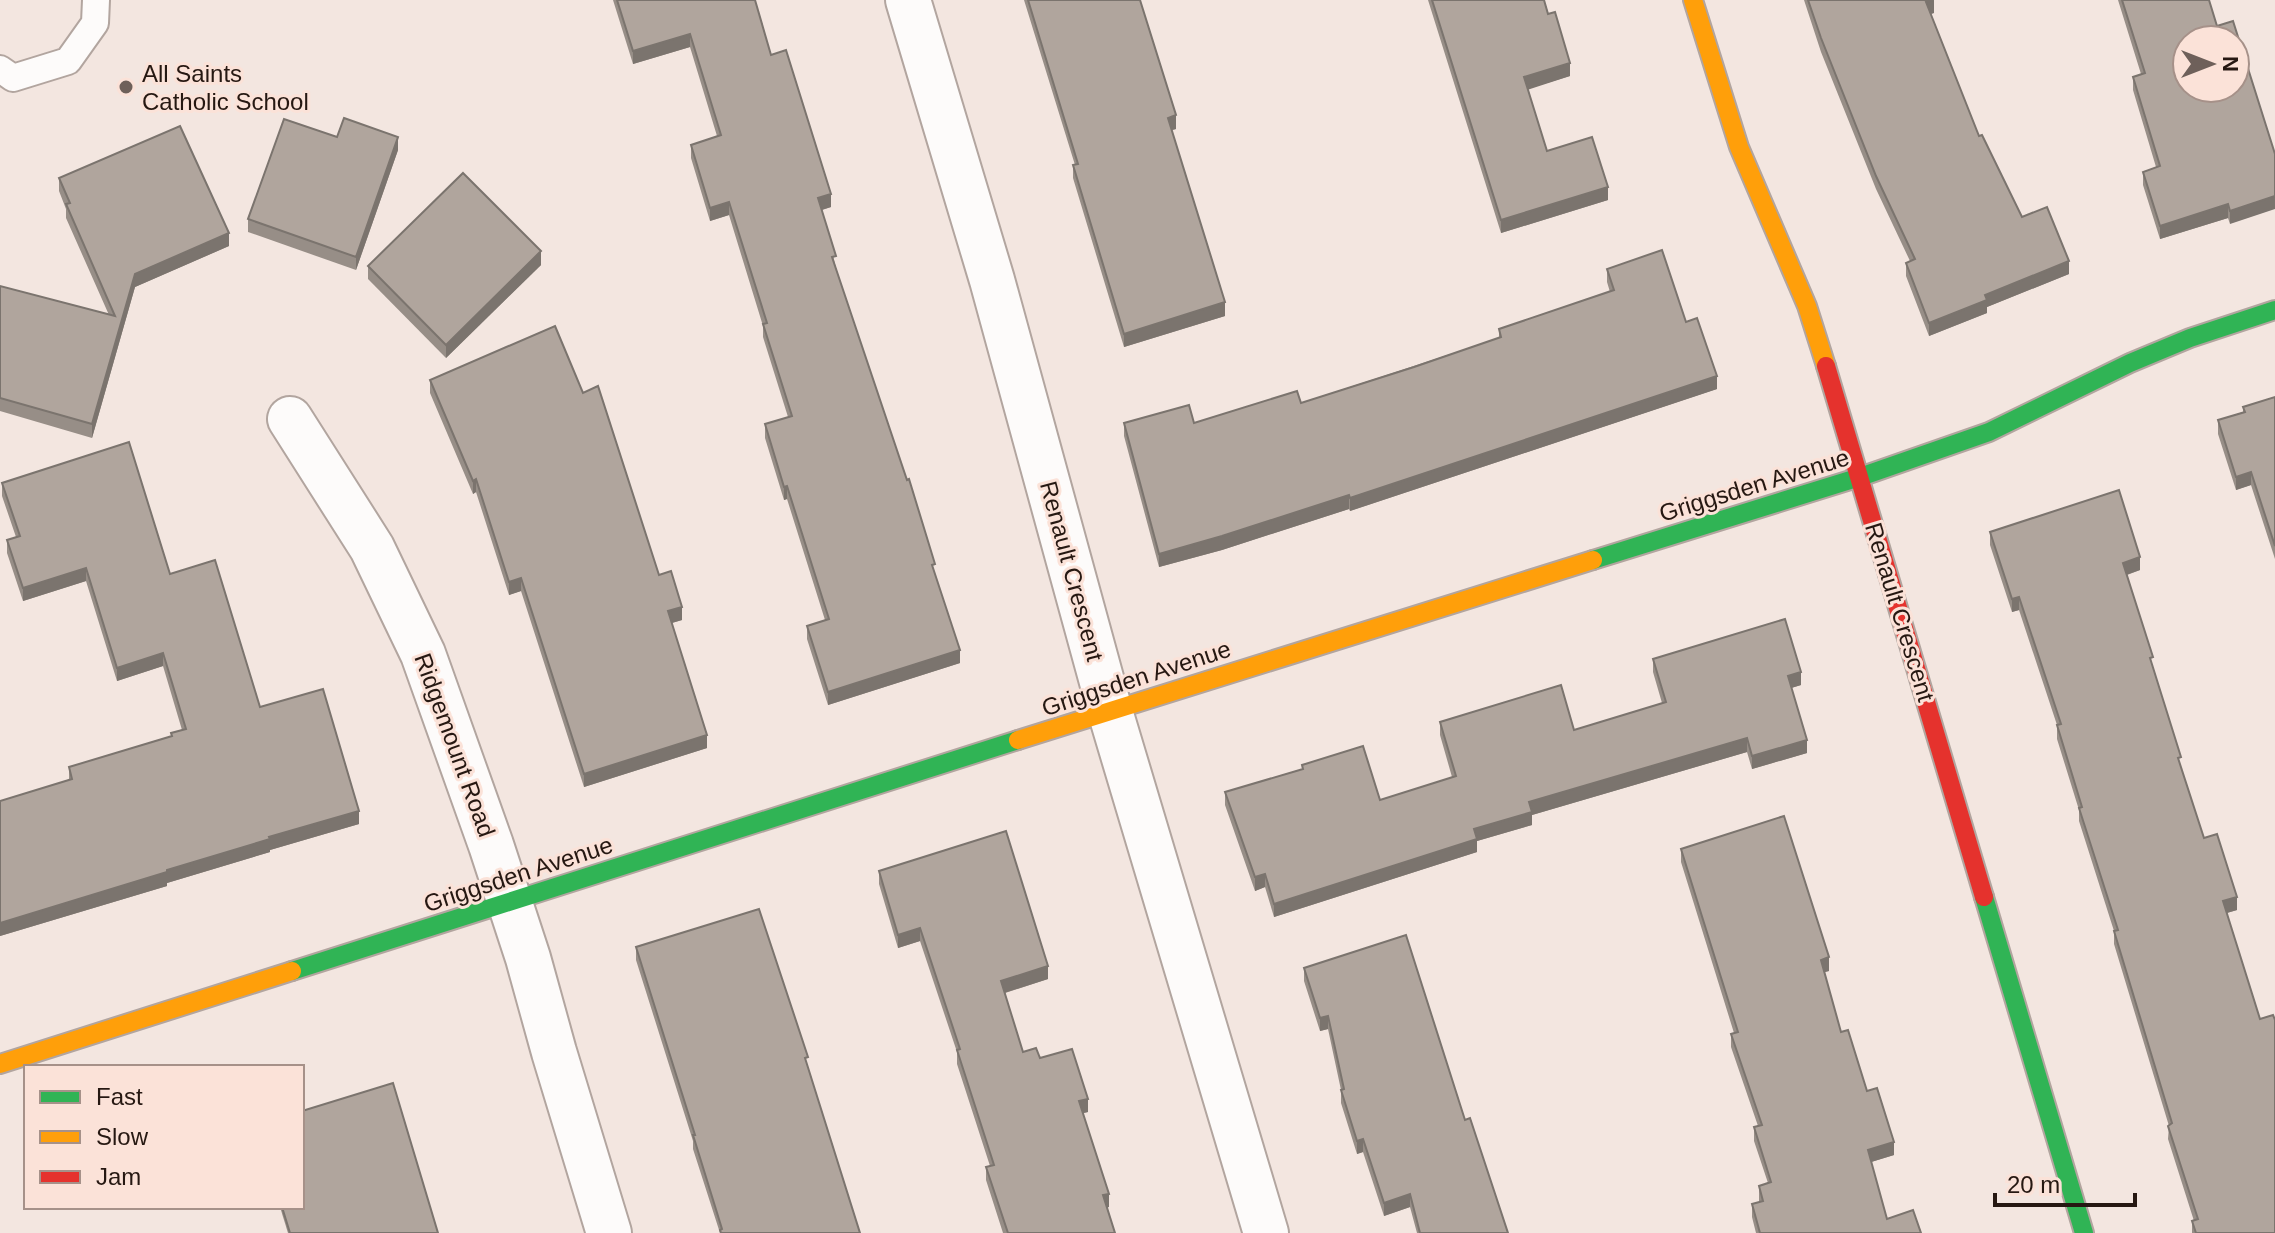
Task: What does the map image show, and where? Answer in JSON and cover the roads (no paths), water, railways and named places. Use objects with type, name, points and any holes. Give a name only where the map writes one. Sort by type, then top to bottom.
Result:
[{"type":"street","name":"Renault Crescent","points":[[908,0],[992,280],[1110,711],[1266,1233]]},
{"type":"street","name":"Renault Crescent","points":[[1693,0],[1739,147],[1807,306],[2084,1233]]},
{"type":"street","name":"Griggsden Avenue","points":[[0,1064],[1110,711],[1860,477],[1989,432],[2142,358],[2190,338],[2275,310]]},
{"type":"street","name":"Ridgemount Road","points":[[290,419],[372,548],[423,654],[528,958],[609,1233]]},
{"type":"lane","points":[[0,69],[13,78],[68,61],[95,23],[96,0]]},
{"type":"place","name":"All Saints Catholic School","points":[[126,87]]}]
